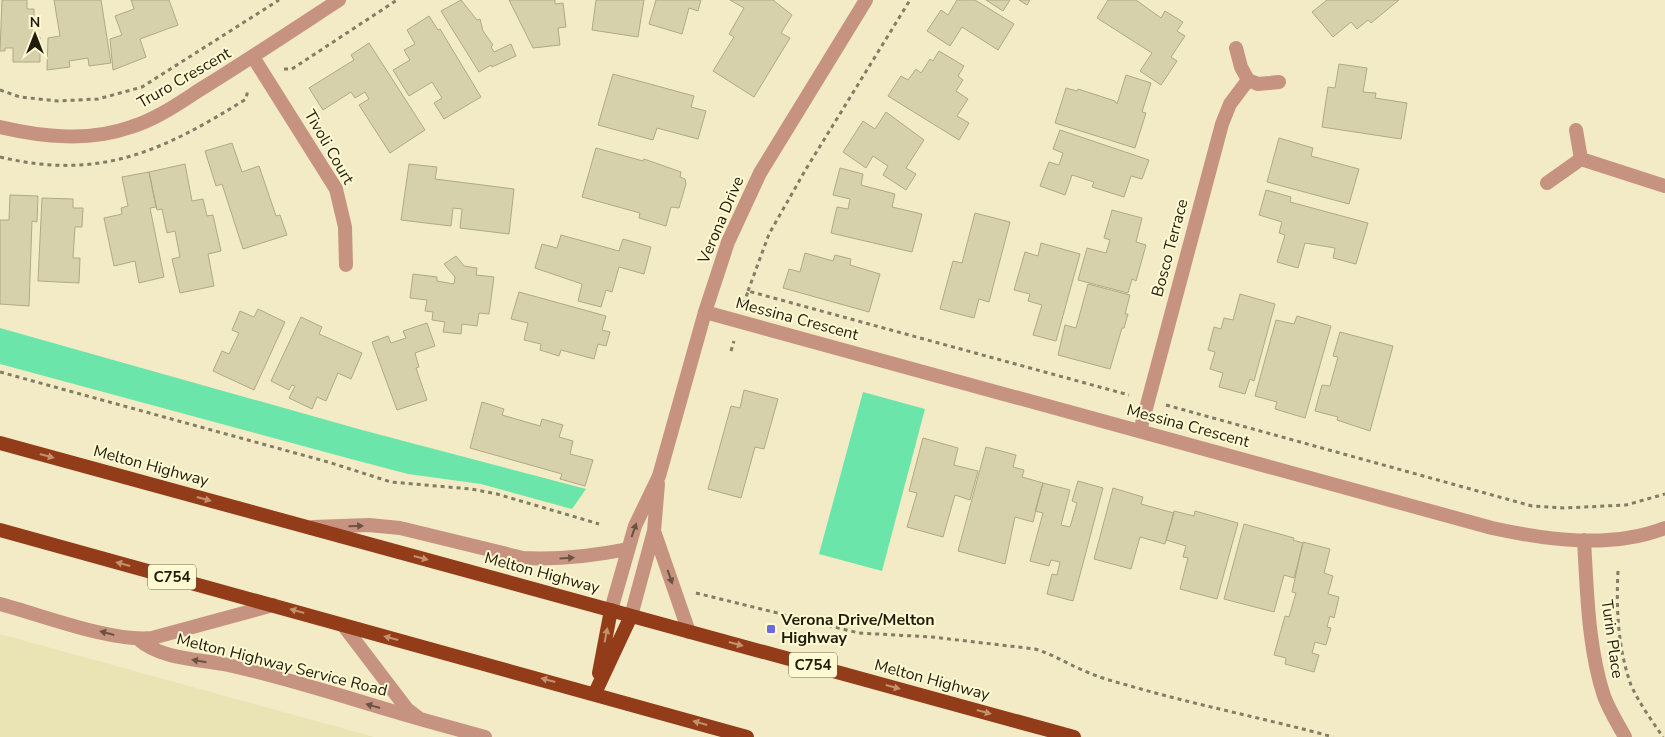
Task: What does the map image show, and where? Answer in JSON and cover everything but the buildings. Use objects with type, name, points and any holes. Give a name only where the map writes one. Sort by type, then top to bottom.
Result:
[{"type":"highway","name":"Melton Highway","points":[[0,443],[1074,737]]},
{"type":"highway","name":"C754","points":[[0,530],[595,693],[747,737]]},
{"type":"highway","points":[[595,693],[611,610]]},
{"type":"highway","points":[[595,693],[631,616]]},
{"type":"street","name":"Truro Crescent","points":[[0,127],[61,137],[106,133],[130,128],[151,120],[253,58],[338,0]]},
{"type":"street","name":"Verona Drive","points":[[611,610],[635,526],[659,476],[705,312],[728,242],[760,173],[866,0]]},
{"type":"street","points":[[1236,48],[1241,68],[1248,80],[1258,84],[1279,82]]},
{"type":"street","name":"Tivoli Court","points":[[253,58],[336,188],[344,227],[346,265]]},
{"type":"street","name":"Bosco Terrace","points":[[1140,431],[1222,124],[1230,104],[1248,80]]},
{"type":"street","points":[[1576,130],[1581,159]]},
{"type":"street","points":[[1547,183],[1581,159]]},
{"type":"street","points":[[1581,159],[1665,186]]},
{"type":"street","name":"Messina Crescent","points":[[705,312],[1492,528],[1529,536],[1584,540],[1626,537],[1665,528]]},
{"type":"street","name":"Verona Drive","points":[[631,616],[654,531],[659,476]]},
{"type":"street","points":[[307,527],[392,527],[523,558],[544,559],[591,556],[628,549]]},
{"type":"street","points":[[654,531],[689,632]]},
{"type":"street","name":"Turin Place","points":[[1584,540],[1598,670],[1604,697],[1625,737]]},
{"type":"street","name":"Melton Highway Service Road","points":[[0,604],[117,636],[138,639],[152,638],[273,605]]},
{"type":"street","name":"Melton Highway Service Road","points":[[344,625],[398,700],[420,719]]},
{"type":"street","name":"Melton Highway Service Road","points":[[138,639],[154,650],[228,666],[485,737]]},
{"type":"path","points":[[0,90],[20,97],[58,101],[98,99],[142,87],[279,0]]},
{"type":"path","points":[[731,351],[748,290],[769,234],[806,168],[910,0]]},
{"type":"path","points":[[748,290],[1532,506],[1564,508],[1626,505],[1665,494]]},
{"type":"path","points":[[0,372],[328,462],[391,482],[471,489],[496,494],[599,524]]},
{"type":"path","points":[[1618,571],[1616,599],[1624,658],[1632,685],[1663,737]]},
{"type":"path","points":[[691,590],[711,598],[844,631],[875,635],[932,637],[1035,649],[1050,653],[1085,671],[1125,685],[1216,710],[1258,717],[1333,737]]},
{"type":"shaded area","points":[[0,634],[374,737],[0,737]]},
{"type":"green space","points":[[0,328],[362,430],[586,489],[572,509],[481,484],[408,474],[0,364]]},
{"type":"green space","points":[[863,392],[925,409],[882,571],[819,554]]},
{"type":"place","name":"Verona Drive/Melton Highway","points":[[771,629]]}]
